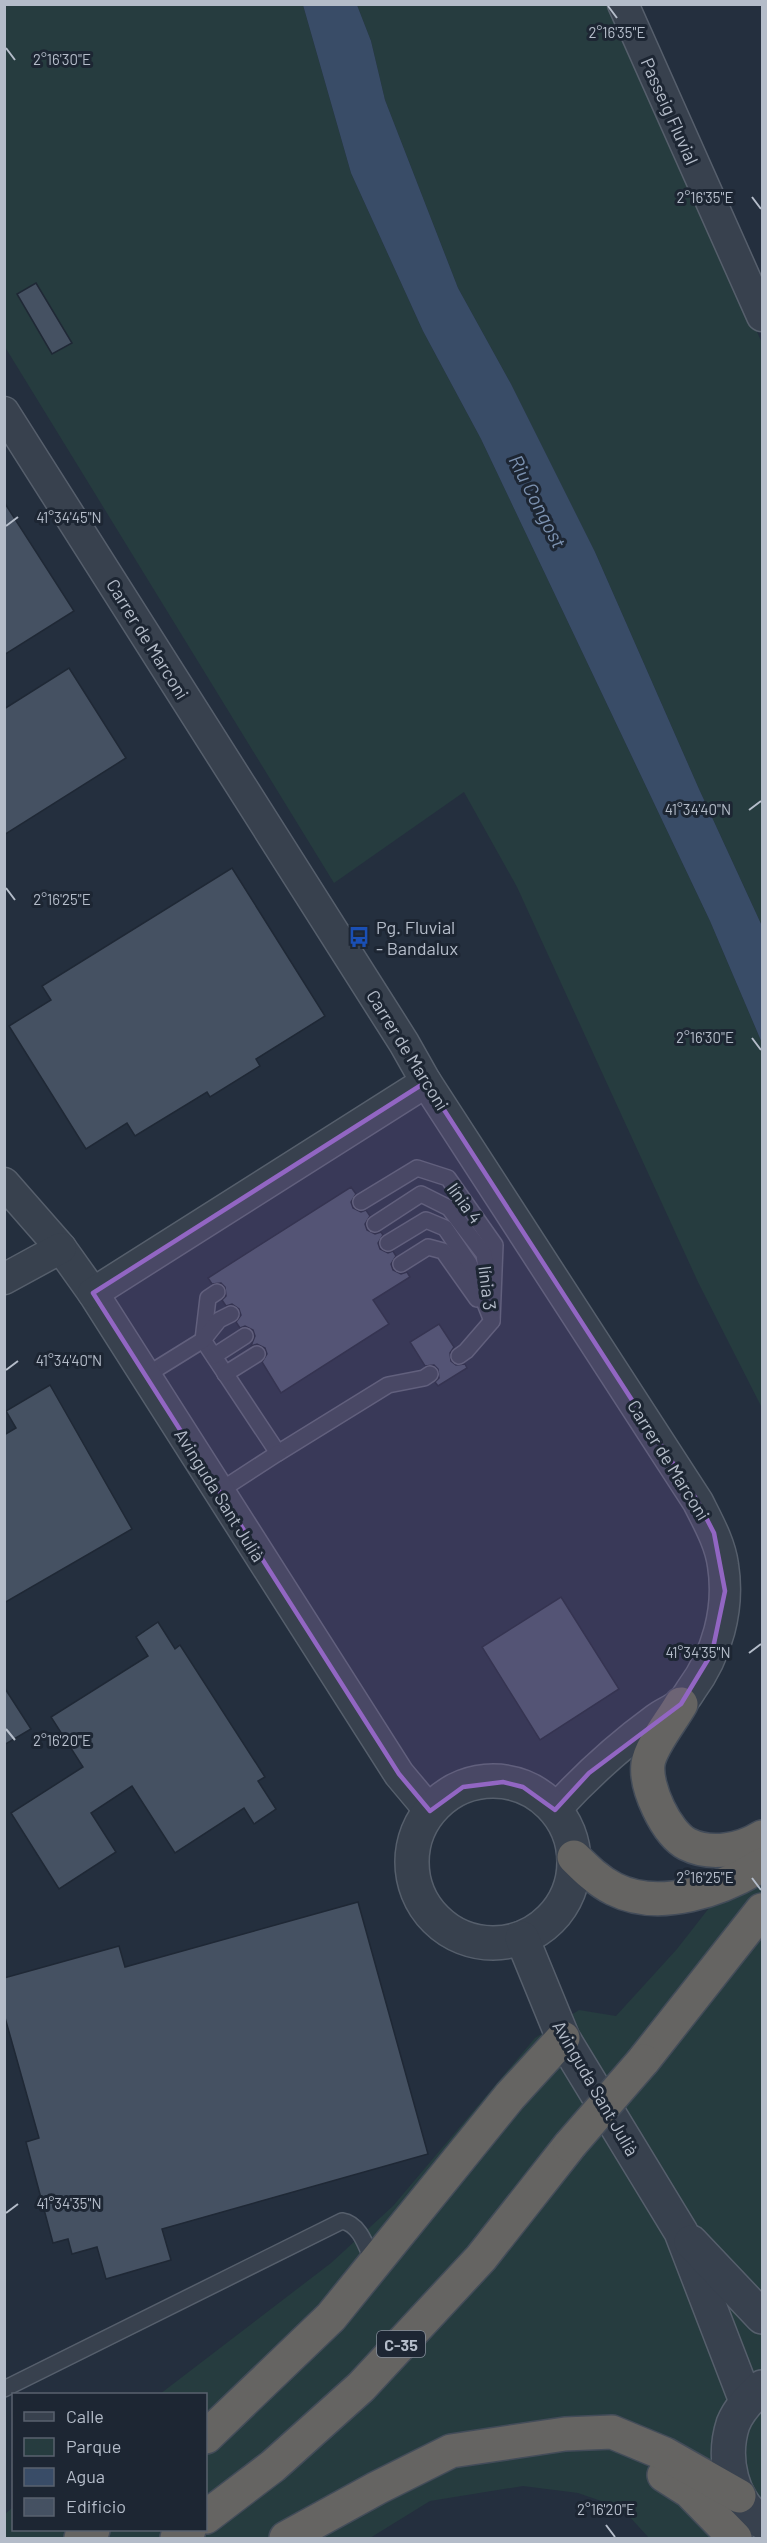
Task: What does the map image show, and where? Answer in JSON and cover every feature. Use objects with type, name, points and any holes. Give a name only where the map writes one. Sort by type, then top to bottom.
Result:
[{"type":"highway","points":[[681,1704],[669,1726],[654,1746],[648,1764],[655,1802],[664,1817],[686,1843],[701,1848],[738,1848],[747,1846],[762,1837]]},
{"type":"highway","points":[[574,1857],[593,1875],[614,1889],[634,1896],[682,1897],[713,1890],[742,1878],[762,1865]]},
{"type":"highway","name":"C-35","points":[[207,2516],[273,2466],[361,2387],[481,2258],[570,2145],[643,2061],[762,1910]]},
{"type":"highway","points":[[207,2436],[331,2317],[510,2096],[562,2038]]},
{"type":"highway","points":[[286,2538],[377,2488],[452,2451],[565,2434],[612,2432],[665,2454],[739,2496]]},
{"type":"highway","points":[[565,2434],[649,2465],[688,2491],[735,2538]]},
{"type":"street","name":"Passeig Fluvial","points":[[623,4],[762,316]]},
{"type":"street","name":"Carrer de Marconi","points":[[4,412],[404,1043],[426,1082],[698,1502],[714,1533],[723,1564],[725,1591],[721,1623],[712,1653],[699,1679],[681,1704]]},
{"type":"street","points":[[93,1293],[426,1082]]},
{"type":"street","name":"Avinguda Sant Julià","points":[[4,1183],[61,1248],[93,1293],[399,1774],[430,1811]]},
{"type":"street","points":[[4,1279],[61,1248]]},
{"type":"street","points":[[555,1810],[589,1773],[658,1717],[681,1704]]},
{"type":"street","points":[[482,1782],[503,1782],[522,1787],[540,1796],[555,1810],[571,1840],[574,1857],[569,1887],[555,1914],[540,1928],[522,1938],[499,1943],[476,1942],[453,1933],[435,1919],[421,1900],[413,1878],[412,1854],[418,1831],[430,1811],[445,1797],[462,1787],[482,1782]]},
{"type":"street","name":"Avinguda Sant Julià","points":[[522,1938],[562,2038],[681,2232]]},
{"type":"street","points":[[681,2232],[762,2317]]},
{"type":"street","points":[[681,2232],[754,2394],[734,2423],[728,2447],[730,2472],[739,2496],[756,2518],[762,2522]]},
{"type":"lane","name":"línia 4","points":[[361,1202],[417,1168],[447,1178],[495,1245],[492,1322]]},
{"type":"lane","name":"línia 3","points":[[375,1224],[421,1194],[449,1208],[484,1254],[492,1322]]},
{"type":"lane","points":[[388,1243],[426,1220],[445,1228],[469,1263],[492,1322]]},
{"type":"lane","points":[[401,1264],[428,1247],[443,1251],[492,1322]]},
{"type":"lane","points":[[217,1292],[208,1298],[203,1340],[278,1453]]},
{"type":"lane","points":[[145,1376],[203,1340],[219,1320],[231,1314]]},
{"type":"lane","points":[[459,1356],[492,1322]]},
{"type":"lane","points":[[214,1356],[245,1336]]},
{"type":"lane","points":[[225,1374],[257,1354]]},
{"type":"lane","points":[[218,1492],[388,1384],[424,1378],[430,1374]]},
{"type":"lane","points":[[4,2389],[59,2364],[342,2221],[349,2222],[357,2229],[374,2264]]},
{"type":"highlighted area","points":[[426,1082],[698,1502],[714,1533],[725,1591],[712,1653],[681,1704],[589,1773],[555,1810],[523,1787],[503,1782],[463,1787],[430,1811],[399,1774],[93,1293]]},
{"type":"green space","points":[[5,5],[303,5],[351,173],[423,331],[481,439],[710,921],[762,1043],[762,1408],[698,1282],[517,887],[464,792],[334,883],[5,347]]},
{"type":"green space","points":[[357,5],[612,5],[762,343],[762,926],[595,552],[511,384],[458,288],[385,100],[371,41]]},
{"type":"green space","points":[[762,1840],[762,2538],[649,2538],[628,2515],[604,2502],[578,2493],[523,2486],[430,2501],[370,2538],[5,2538],[5,2514],[12,2508],[12,2531],[207,2531],[207,2393],[161,2393],[331,2263],[393,2206],[535,2038],[579,2010],[616,2016],[677,1949]]},
{"type":"water","name":"Riu Congost","points":[[303,5],[357,5],[371,41],[385,100],[458,288],[511,384],[595,552],[762,926],[762,1043],[710,921],[481,439],[423,331],[351,173]]},
{"type":"building","points":[[36,283],[72,343],[52,354],[17,294]]},
{"type":"building","points":[[4,502],[74,611],[4,655]]},
{"type":"building","points":[[69,668],[126,758],[4,835],[4,709]]},
{"type":"building","points":[[232,868],[325,1016],[256,1059],[260,1066],[210,1097],[207,1092],[135,1136],[127,1123],[86,1149],[9,1026],[51,1000],[42,986]]},
{"type":"building","points":[[351,1187],[356,1194],[351,1202],[353,1208],[361,1212],[366,1210],[370,1216],[365,1224],[367,1230],[375,1234],[381,1232],[383,1235],[378,1243],[380,1249],[388,1253],[393,1251],[396,1256],[391,1264],[393,1270],[401,1274],[407,1272],[410,1277],[373,1300],[389,1324],[281,1393],[262,1362],[267,1354],[265,1348],[257,1344],[251,1346],[255,1336],[253,1330],[245,1326],[240,1328],[236,1322],[241,1315],[239,1309],[232,1304],[226,1306],[222,1300],[226,1296],[225,1287],[221,1283],[212,1284],[208,1278]]},
{"type":"building","points":[[439,1324],[454,1347],[450,1353],[451,1361],[456,1365],[465,1364],[467,1368],[438,1386],[435,1382],[439,1378],[438,1369],[434,1365],[425,1366],[410,1342]]},
{"type":"building","points":[[50,1385],[132,1529],[4,1603],[4,1435],[16,1428],[6,1411]]},
{"type":"building","points":[[561,1597],[619,1689],[540,1740],[482,1647]]},
{"type":"building","points":[[158,1622],[175,1649],[180,1645],[265,1777],[258,1781],[276,1809],[254,1824],[244,1808],[175,1853],[132,1786],[91,1813],[116,1852],[59,1889],[11,1813],[83,1767],[51,1717],[148,1656],[136,1637]]},
{"type":"building","points":[[4,1687],[31,1729],[4,1745]]},
{"type":"building","points":[[358,1902],[428,2154],[162,2229],[171,2260],[106,2279],[97,2247],[72,2254],[68,2239],[53,2243],[26,2142],[39,2138],[4,2014],[4,1978],[119,1946],[125,1967]]},
{"type":"place","name":"Pg. Fluvial - Bandalux","points":[[359,937]]}]
